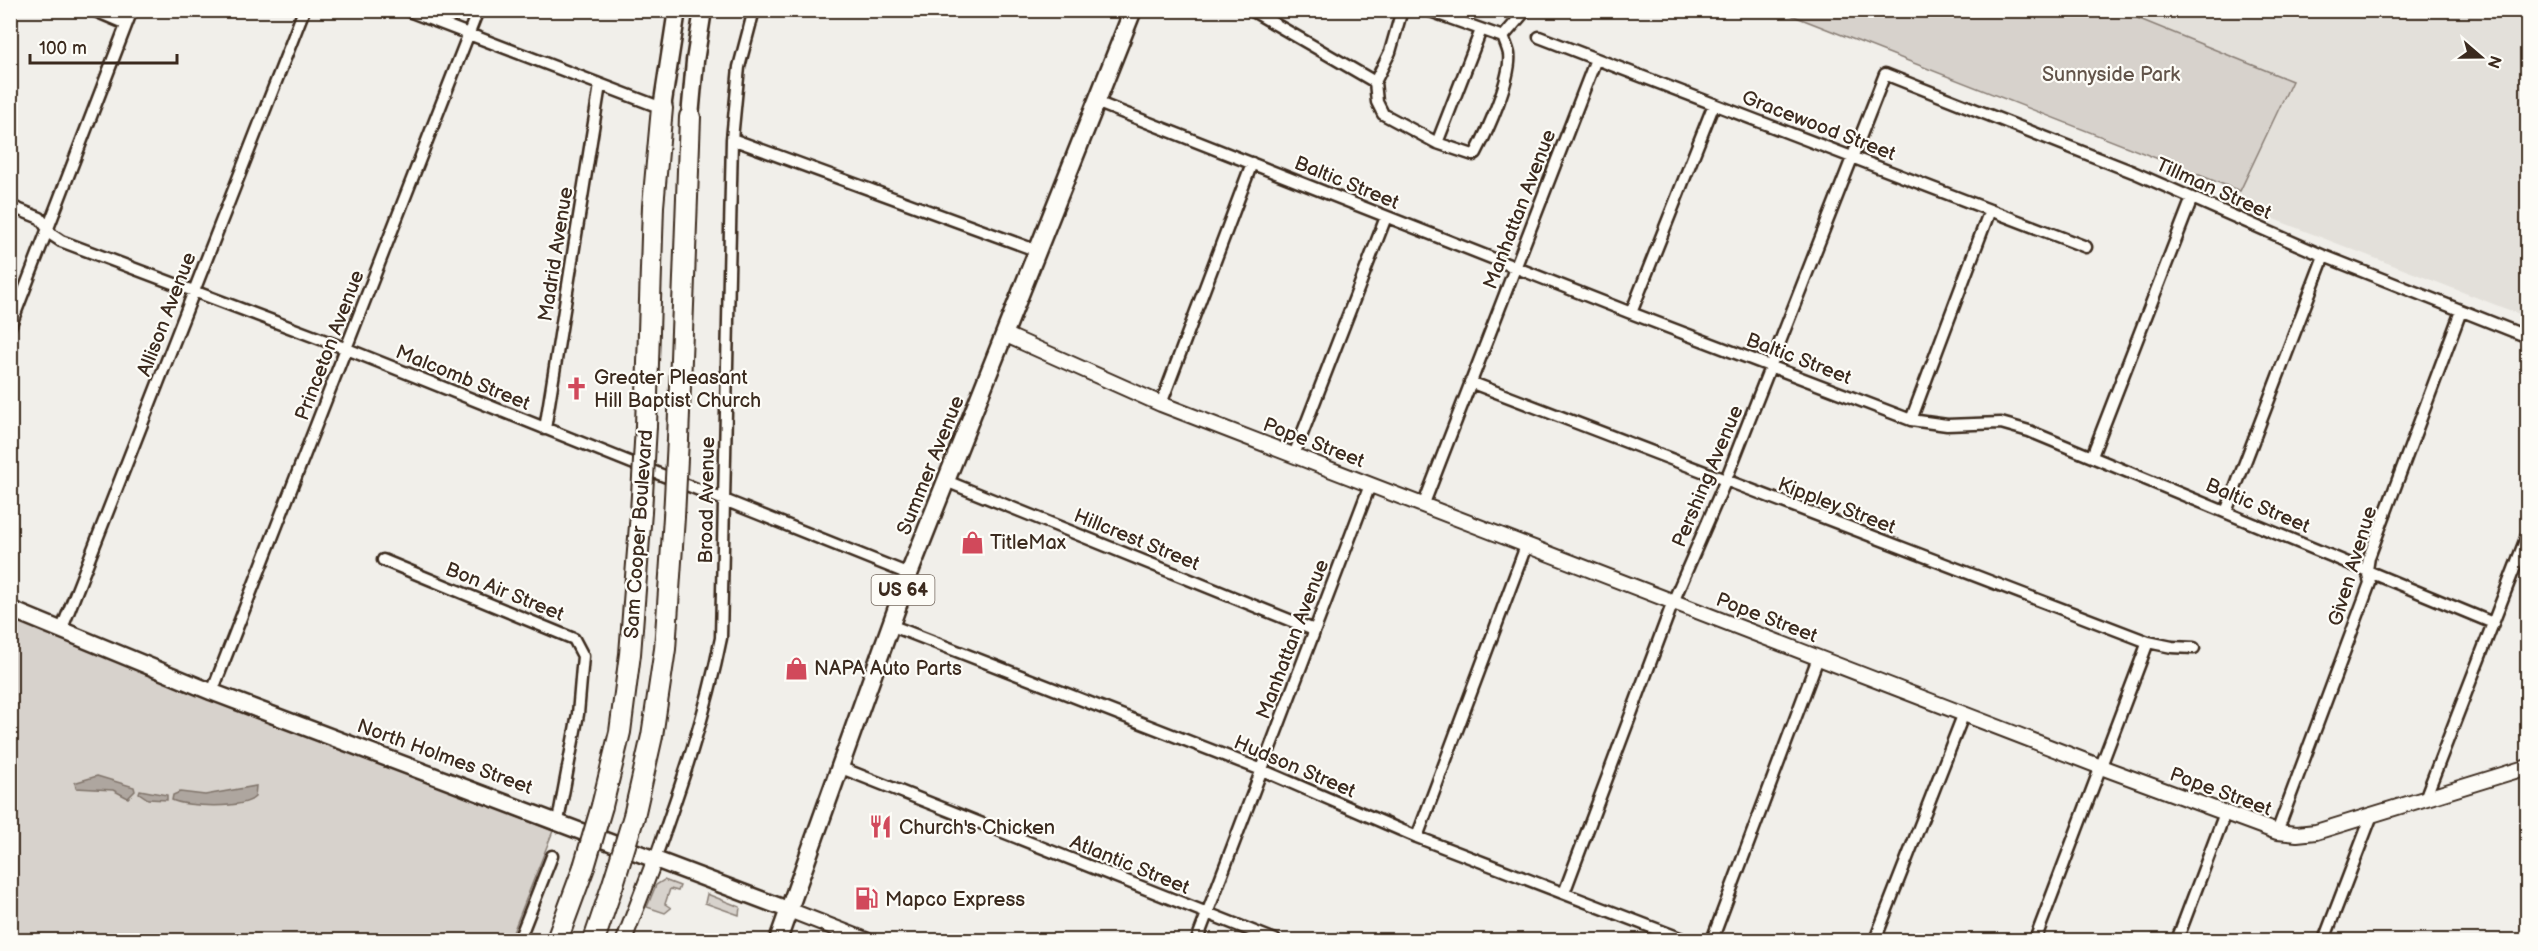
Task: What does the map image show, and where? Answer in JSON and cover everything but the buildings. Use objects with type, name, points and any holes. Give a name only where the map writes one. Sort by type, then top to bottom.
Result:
[{"type":"highway","name":"Sam Cooper Boulevard","points":[[557,940],[584,867],[602,806],[623,710],[630,654],[641,512],[653,206],[662,108]]},
{"type":"highway","name":"Sam Cooper Boulevard","points":[[594,940],[614,884],[634,816],[652,736],[664,649],[678,439],[690,117]]},
{"type":"main road","name":"Sam Cooper Boulevard","points":[[662,108],[677,10]]},
{"type":"main road","name":"Sam Cooper Boulevard","points":[[690,117],[703,10]]},
{"type":"main road","name":"Summer Avenue","points":[[778,940],[838,767],[909,574],[1133,10]]},
{"type":"main road","name":"North Holmes Street","points":[[10,609],[212,692],[789,910]]},
{"type":"street","points":[[93,10],[126,24]]},
{"type":"street","points":[[10,327],[132,10]]},
{"type":"street","name":"Allison Avenue","points":[[62,631],[304,10]]},
{"type":"street","points":[[406,10],[662,108]]},
{"type":"street","name":"Princeton Avenue","points":[[212,692],[478,10]]},
{"type":"street","name":"Broad Avenue","points":[[624,940],[690,761],[710,692],[721,638],[726,501],[732,139],[739,67],[754,10]]},
{"type":"street","points":[[1251,10],[1375,82]]},
{"type":"street","points":[[1402,10],[1390,52],[1375,82],[1377,102],[1383,114],[1402,127],[1473,156],[1491,120],[1508,68],[1509,54],[1503,37]]},
{"type":"street","points":[[1427,10],[1503,37]]},
{"type":"street","points":[[1503,37],[1526,10]]},
{"type":"street","points":[[1437,143],[1481,30]]},
{"type":"street","name":"Gracewood Street","points":[[1539,37],[2086,247]]},
{"type":"street","name":"Manhattan Avenue","points":[[1423,506],[1596,59]]},
{"type":"street","name":"Pershing Avenue","points":[[1564,893],[1673,602],[1772,366],[1885,74]]},
{"type":"street","name":"Tillman Street","points":[[1885,74],[2133,172],[2324,256],[2528,337]]},
{"type":"street","name":"Madrid Avenue","points":[[545,429],[600,85]]},
{"type":"street","name":"Baltic Street","points":[[1096,102],[1631,314],[1911,420],[1947,425],[2001,423],[2092,456],[2493,623]]},
{"type":"street","points":[[1631,314],[1714,104]]},
{"type":"street","points":[[732,139],[1038,251]]},
{"type":"street","points":[[1161,404],[1252,163]]},
{"type":"street","points":[[2092,456],[2192,198]]},
{"type":"street","name":"Malcomb Street","points":[[10,206],[40,218],[48,230],[61,241],[346,349],[909,574]]},
{"type":"street","points":[[1911,420],[1990,210]]},
{"type":"street","points":[[1294,455],[1386,217]]},
{"type":"street","points":[[2226,512],[2324,256]]},
{"type":"street","name":"Given Avenue","points":[[2277,832],[2370,584],[2367,570],[2369,557],[2461,311]]},
{"type":"street","name":"Pope Street","points":[[1004,334],[1161,404],[2101,767],[2277,832],[2306,834],[2528,767]]},
{"type":"street","name":"Kippley Street","points":[[1470,382],[1725,482],[2148,642],[2172,647],[2194,648]]},
{"type":"street","name":"Hillcrest Street","points":[[946,481],[1314,630]]},
{"type":"street","name":"Manhattan Avenue","points":[[1197,940],[1370,485]]},
{"type":"street","points":[[2426,796],[2528,533]]},
{"type":"street","points":[[1417,837],[1526,546]]},
{"type":"street","name":"Bon Air Street","points":[[383,560],[574,639],[583,656],[579,702],[558,821]]},
{"type":"street","name":"Hudson Street","points":[[890,625],[1262,770],[1417,837],[1684,940]]},
{"type":"street","points":[[2036,940],[2148,642]]},
{"type":"street","points":[[1712,940],[1818,658]]},
{"type":"street","points":[[1875,940],[1964,714]]},
{"type":"street","name":"Atlantic Street","points":[[838,767],[1275,940]]},
{"type":"street","points":[[2177,940],[2225,813]]},
{"type":"street","points":[[2324,940],[2372,815]]},
{"type":"street","points":[[519,940],[552,856]]},
{"type":"street","name":"North Holmes Street","points":[[789,910],[866,940]]},
{"type":"shaded area","points":[[1787,10],[2527,11],[2527,317],[2235,204],[2240,190],[1786,13]]},
{"type":"shaded area","points":[[97,776],[134,787],[135,791],[128,798],[113,790],[76,788],[75,783]]},
{"type":"shaded area","points":[[256,786],[255,797],[240,804],[202,805],[172,800],[173,795],[180,792],[205,795]]},
{"type":"shaded area","points":[[140,790],[167,795],[167,800],[148,799],[139,793]]},
{"type":"green space","name":"Sunnyside Park","points":[[1787,11],[2120,11],[2292,81],[2240,191],[1786,13]]},
{"type":"green space","points":[[10,617],[553,831],[510,940],[11,940]]},
{"type":"green space","points":[[664,880],[680,886],[678,891],[670,889],[665,904],[671,908],[665,913],[647,907],[656,885]]},
{"type":"green space","points":[[707,894],[740,907],[739,915],[705,903]]},
{"type":"railway","points":[[2525,191],[2528,185]]},
{"type":"place","name":"Greater Pleasant Hill Baptist Church","points":[[576,388]]},
{"type":"place","name":"TitleMax","points":[[972,542]]},
{"type":"place","name":"NAPA Auto Parts","points":[[796,668]]},
{"type":"place","name":"Church's Chicken","points":[[881,827]]},
{"type":"place","name":"Mapco Express","points":[[867,899]]}]
